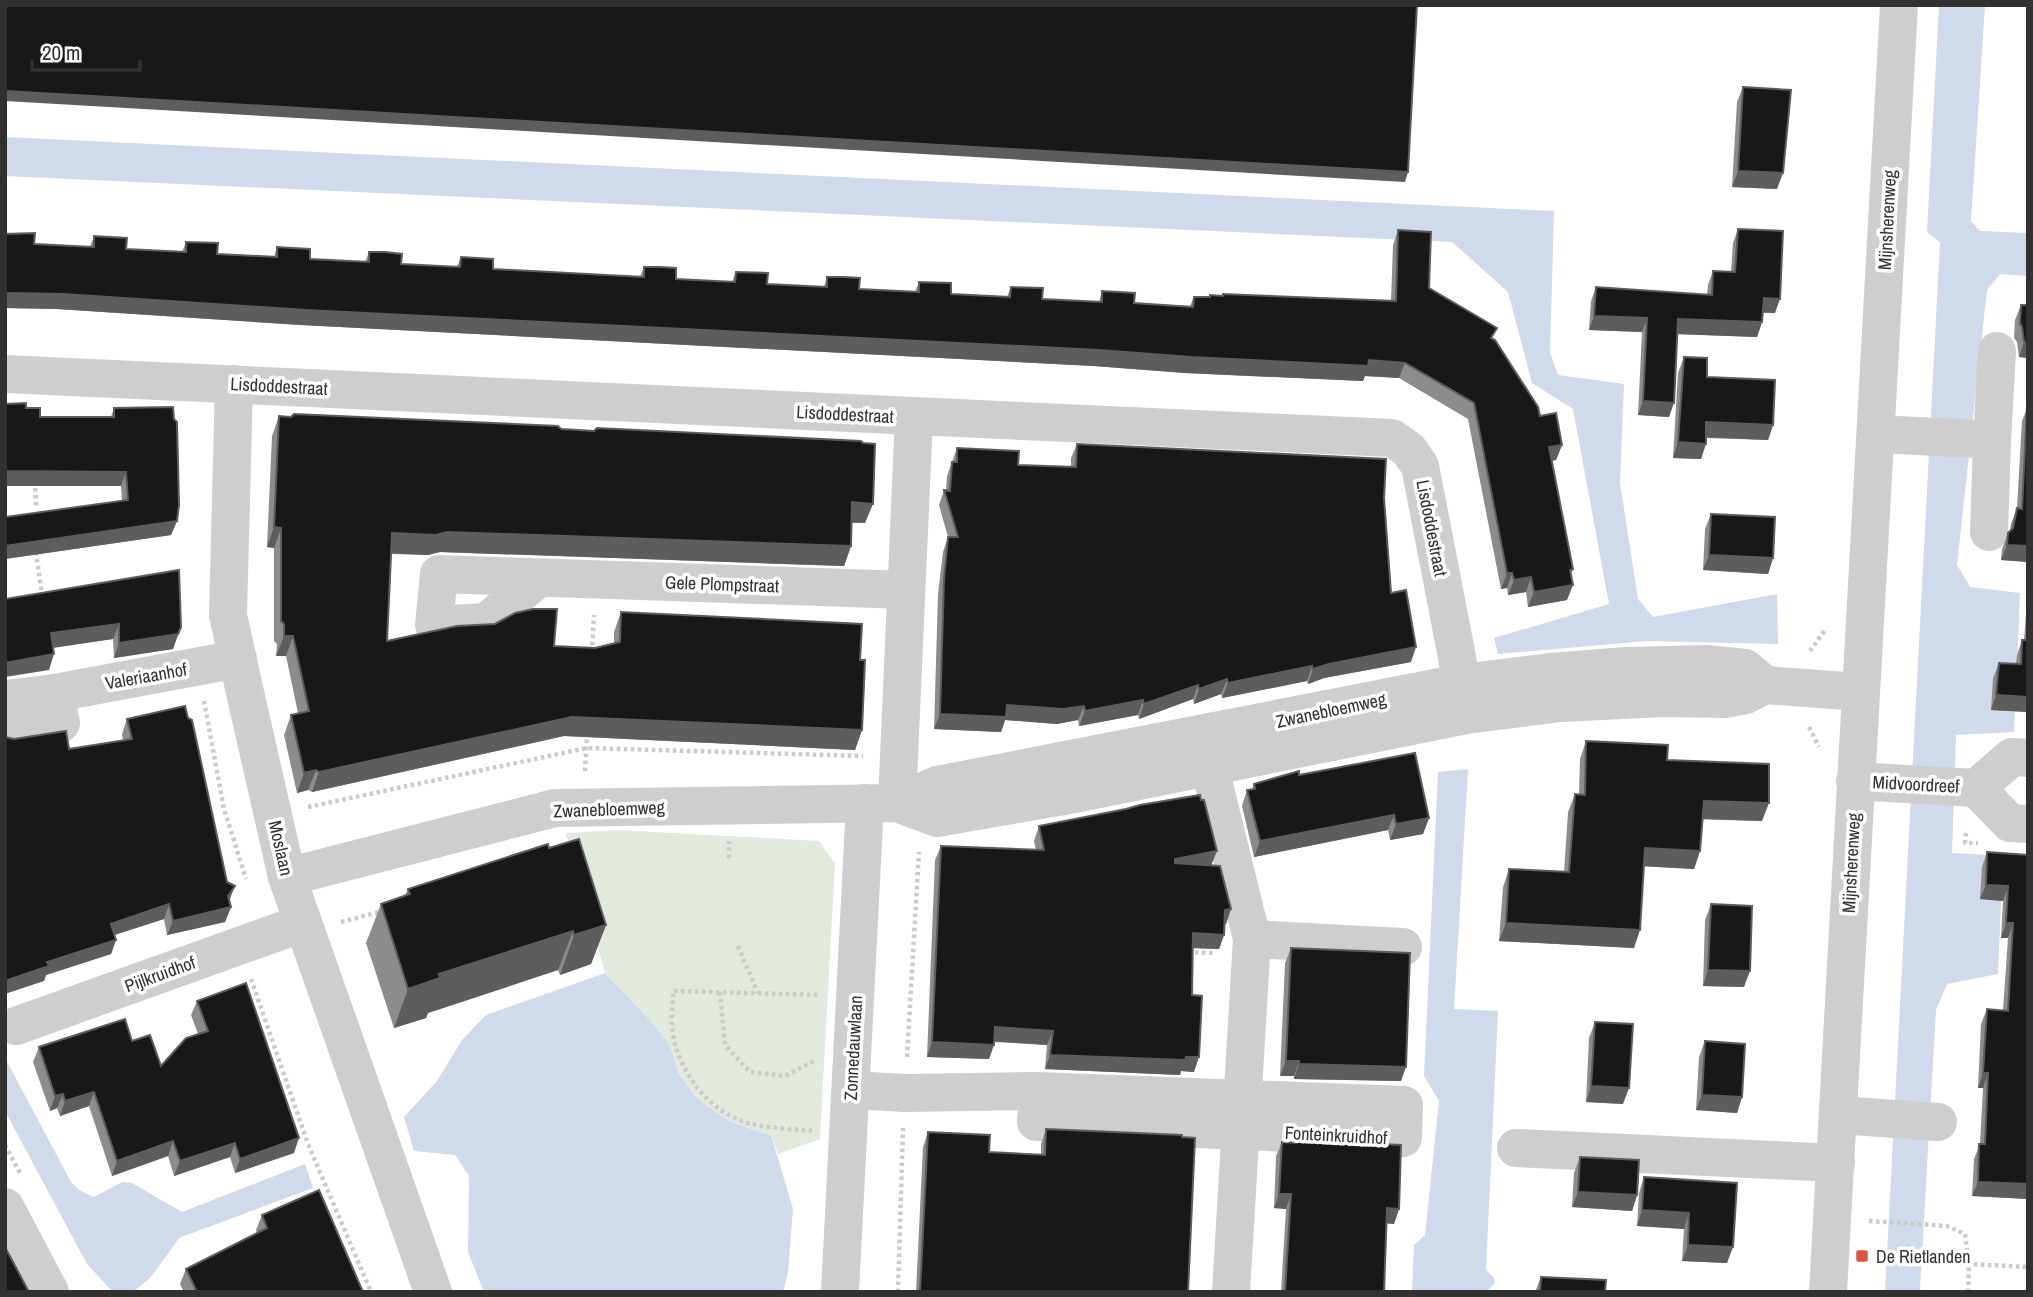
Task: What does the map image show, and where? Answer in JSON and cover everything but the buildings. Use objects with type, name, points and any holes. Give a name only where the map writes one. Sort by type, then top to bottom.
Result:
[{"type":"street","name":"Mijnsherenweg","points":[[1828,1292],[1839,1115],[1872,782],[1860,692],[1892,435],[1899,5]]},
{"type":"street","points":[[1989,532],[1986,440],[1997,351]]},
{"type":"street","name":"Lisdoddestraat","points":[[5,374],[1392,438],[1409,450],[1420,466],[1463,699]]},
{"type":"street","name":"Moslaan","points":[[234,384],[228,615],[287,877],[433,1292]]},
{"type":"street","name":"Zonnedauwlaan","points":[[840,1292],[855,996],[906,590],[914,417]]},
{"type":"street","points":[[1892,435],[1986,440]]},
{"type":"street","name":"Gele Plompstraat","points":[[539,578],[906,590]]},
{"type":"street","name":"Valeriaanhof","points":[[5,699],[55,693],[238,659]]},
{"type":"street","name":"Zwanebloemweg","points":[[287,877],[555,808],[881,803],[937,818],[1064,796],[1205,750],[1463,699],[1724,699],[1746,695],[1765,685],[1860,692]]},
{"type":"street","points":[[5,732],[61,723],[55,693]]},
{"type":"street","points":[[1205,750],[1251,946],[1231,1292]]},
{"type":"street","name":"Midvoordreef","points":[[1972,788],[2012,757],[2028,758]]},
{"type":"street","name":"Midvoordreef","points":[[1872,782],[1972,788],[2010,822],[2028,824]]},
{"type":"street","name":"Pijlkruidhof","points":[[16,1026],[240,945],[304,927]]},
{"type":"street","points":[[1251,946],[1403,947]]},
{"type":"street","points":[[851,1090],[905,1093],[1038,1091],[1241,1115]]},
{"type":"street","points":[[1839,1115],[1938,1122]]},
{"type":"street","points":[[1516,1148],[1836,1163]]},
{"type":"street","points":[[5,1207],[50,1292]]},
{"type":"path","points":[[35,469],[36,508]]},
{"type":"path","points":[[36,551],[43,603]]},
{"type":"path","points":[[592,657],[596,579]]},
{"type":"path","points":[[583,808],[588,722]]},
{"type":"path","points":[[881,803],[919,851],[905,1093],[898,1292]]},
{"type":"path","points":[[304,927],[385,911]]},
{"type":"path","points":[[240,945],[308,1144],[371,1292]]},
{"type":"path","points":[[738,946],[758,993]]},
{"type":"path","points":[[1185,952],[1251,946]]},
{"type":"path","points":[[848,1135],[746,1122],[714,1105],[689,1078],[672,1028],[674,990],[855,996]]},
{"type":"path","points":[[720,992],[725,1045],[750,1072],[785,1076],[853,1041]]},
{"type":"path","points":[[1863,1221],[1947,1226],[1965,1234],[1969,1264],[1968,1292]]},
{"type":"path","points":[[1969,1264],[2028,1267]]},
{"type":"shaded area","points":[[619,830],[819,841],[835,864],[820,1139],[778,1154],[771,1135],[743,1128],[709,1109],[685,1084],[667,1040],[605,973],[566,833]]},
{"type":"water","points":[[1939,5],[1985,5],[1971,221],[1980,231],[2028,233],[2028,276],[2000,274],[1987,290],[1957,565],[1970,587],[2020,593],[2014,732],[1956,735],[1952,853],[2003,856],[1998,974],[1947,984],[1936,1010],[1920,1289],[1923,1292],[1885,1292],[1940,242],[1927,232]]},
{"type":"water","points":[[5,137],[1554,211],[1550,352],[1558,375],[1624,384],[1620,483],[1638,599],[1653,617],[1777,594],[1778,644],[1647,641],[1498,654],[1494,638],[1609,604],[1573,409],[1532,383],[1508,292],[1452,242],[5,176]]},
{"type":"water","points":[[1468,769],[1454,1009],[1498,1011],[1486,1270],[1495,1283],[1486,1292],[1412,1292],[1414,1245],[1425,1235],[1439,1101],[1424,1076],[1438,772]]},
{"type":"water","points":[[605,973],[665,1038],[679,1073],[706,1106],[730,1121],[771,1135],[793,1209],[788,1272],[783,1292],[484,1292],[468,1252],[469,1176],[455,1155],[414,1151],[404,1117],[437,1081],[462,1040],[486,1015]]},
{"type":"water","points":[[5,1058],[71,1182],[79,1190],[94,1197],[122,1182],[132,1183],[182,1212],[305,1164],[313,1188],[179,1238],[151,1277],[133,1292],[113,1292],[87,1264],[5,1111]]},
{"type":"place","name":"De Rietlanden","points":[[1862,1256]]}]
